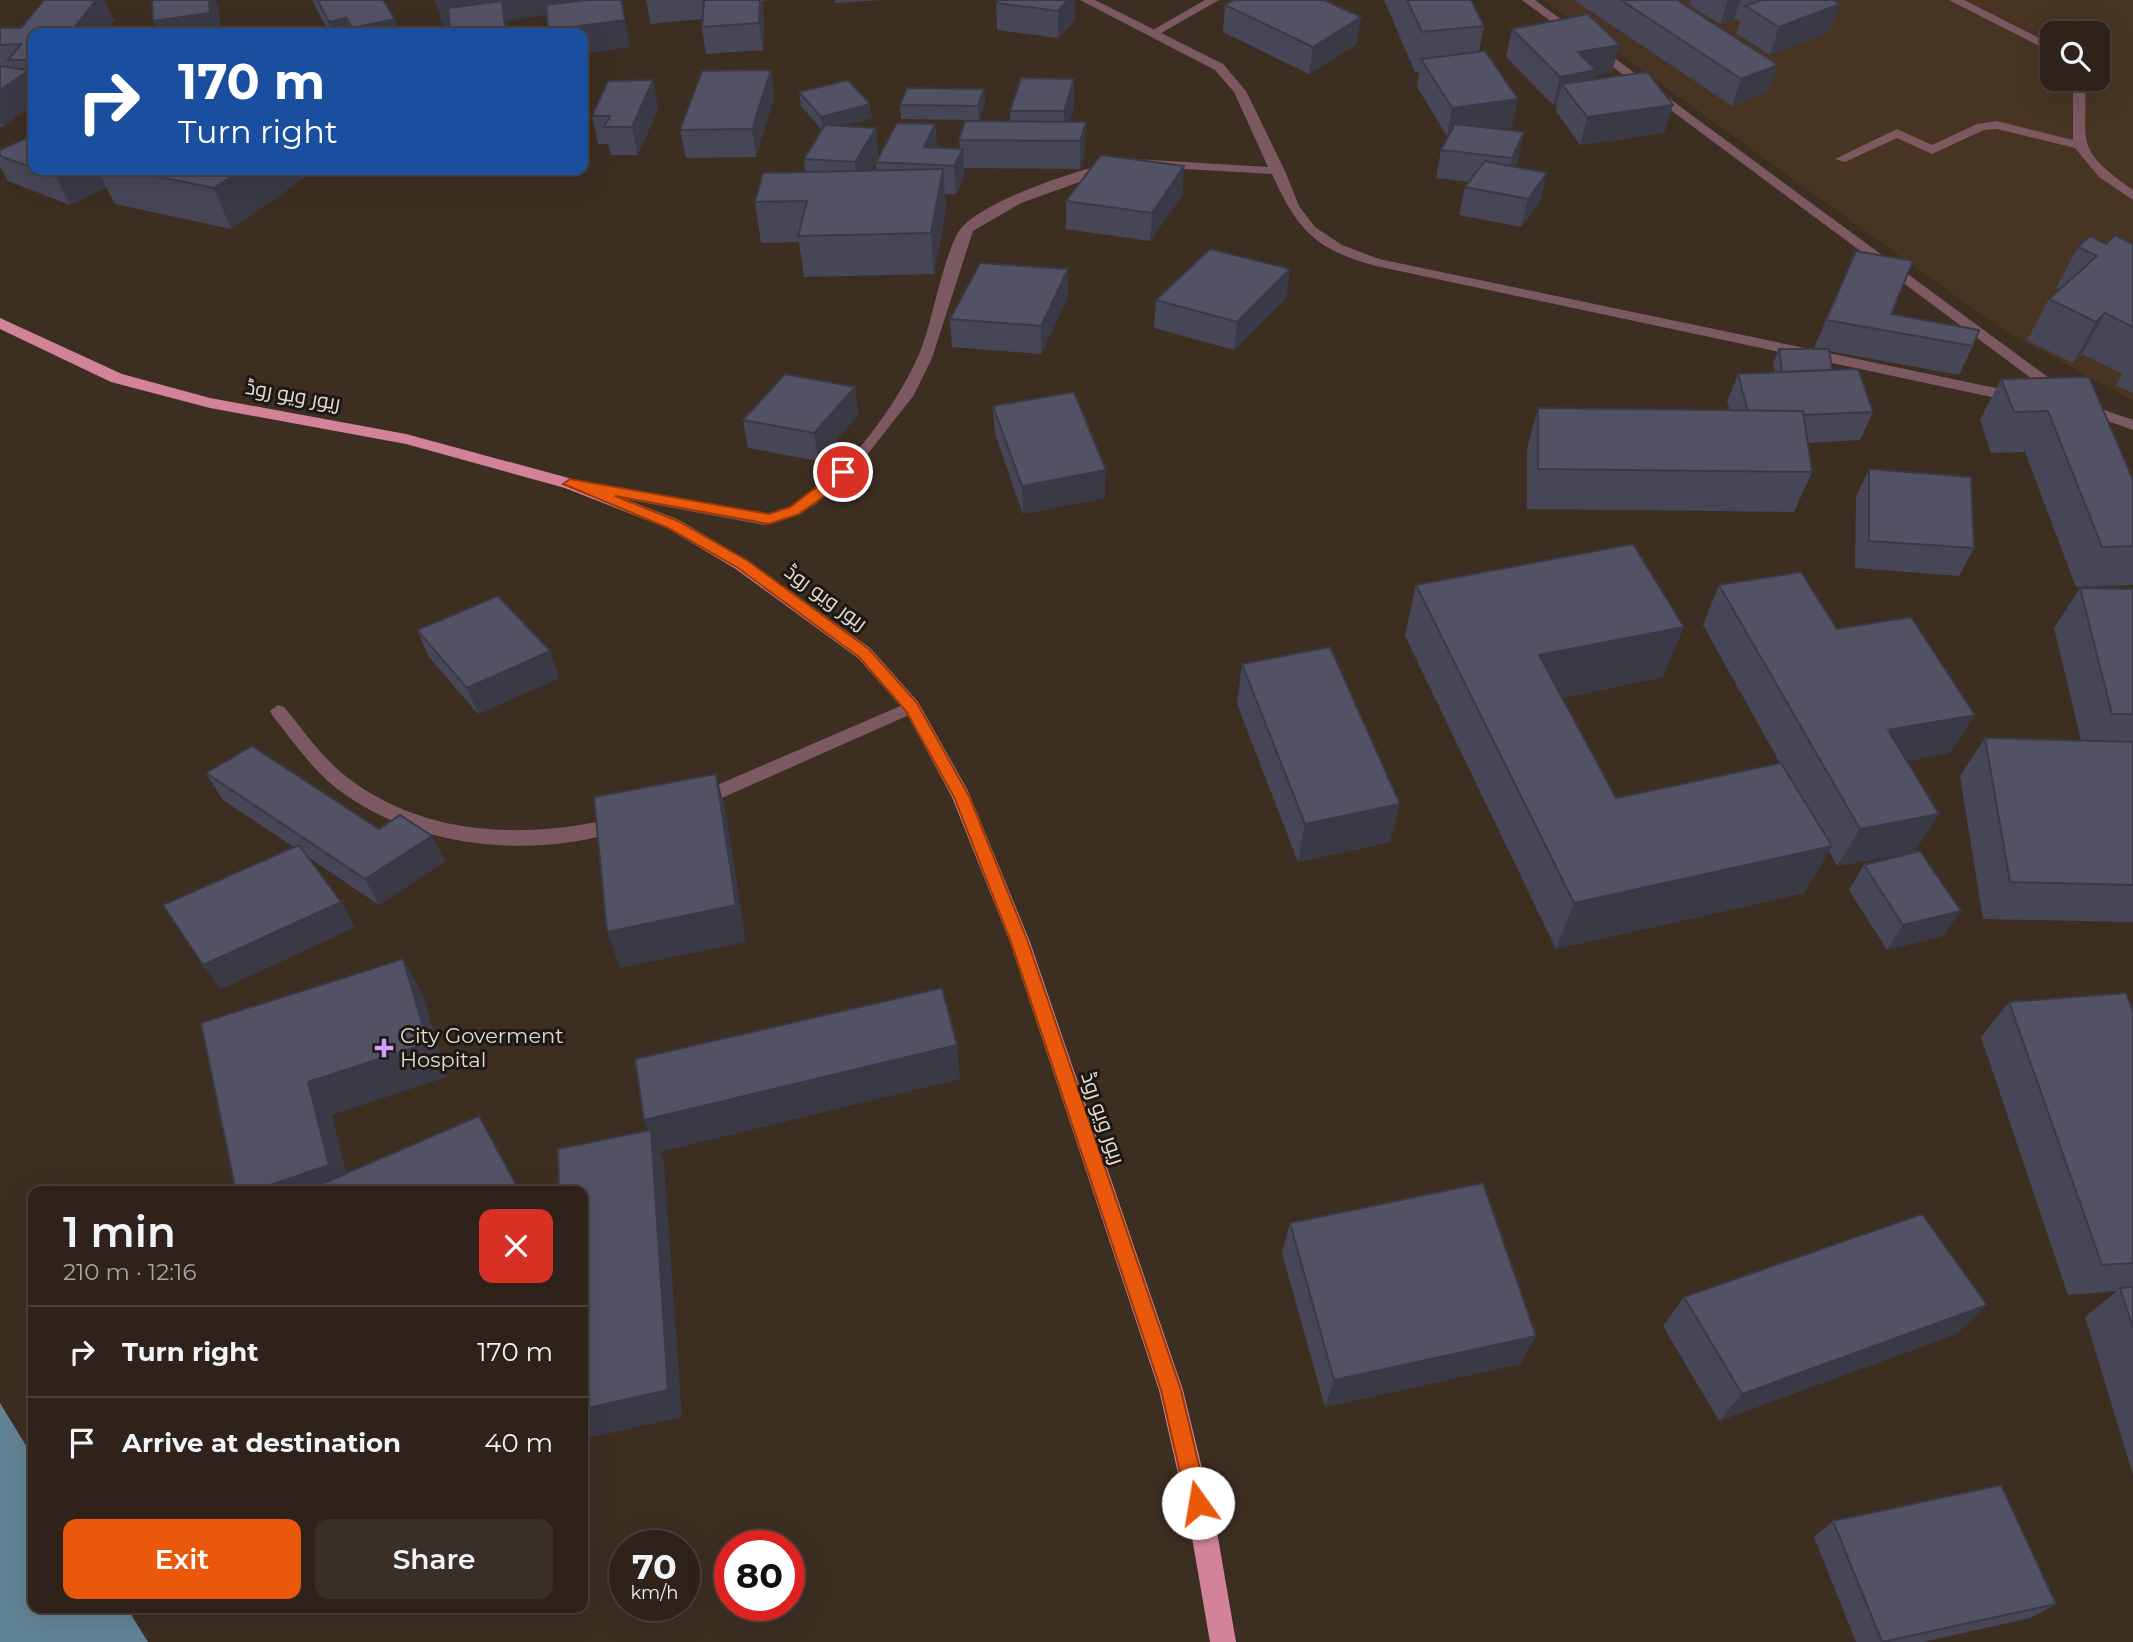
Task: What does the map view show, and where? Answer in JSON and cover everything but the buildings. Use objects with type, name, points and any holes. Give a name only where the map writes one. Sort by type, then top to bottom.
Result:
[{"type":"highway","name":"ریور ویو روڈ","points":[[0,323],[117,378],[210,403],[406,439],[570,484],[673,524],[743,565],[864,653],[912,707],[961,796],[1020,942],[1171,1390],[1203,1526],[1223,1642]]},
{"type":"street","points":[[1087,0],[1219,67],[1230,77],[1279,171],[1293,207],[1310,230],[1337,248],[1376,262],[1971,390],[2027,399]]},
{"type":"street","points":[[1152,34],[1213,0]]},
{"type":"street","points":[[1528,0],[2076,405]]},
{"type":"street","points":[[1955,0],[2040,43]]},
{"type":"street","points":[[2078,91],[2077,125],[2080,145],[2096,169],[2133,196]]},
{"type":"street","points":[[1841,159],[1898,133],[1932,150],[1981,127],[1997,125],[2080,145]]},
{"type":"street","points":[[570,484],[748,517],[769,519],[794,510],[827,488],[888,425],[918,375],[950,284],[958,247],[967,229],[982,218],[1095,172],[1125,164],[1171,163],[1279,171]]},
{"type":"street","points":[[2051,402],[2076,405],[2133,425]]},
{"type":"street","points":[[682,806],[912,707]]},
{"type":"street","points":[[278,711],[340,782],[382,809],[441,831],[494,840],[576,834],[642,818]]},
{"type":"shaded area","points":[[1544,0],[2133,0],[2133,401],[2000,328]]},
{"type":"water","points":[[0,1403],[28,1449],[28,1613],[130,1613],[148,1642],[0,1642]]},
{"type":"place","name":"City Goverment Hospital","points":[[384,1048]]},
{"type":"route","points":[[843,472],[827,488],[794,510],[769,519],[570,484],[673,524],[743,565],[864,653],[912,707],[961,796],[1020,942],[1171,1390],[1198,1503]]}]
